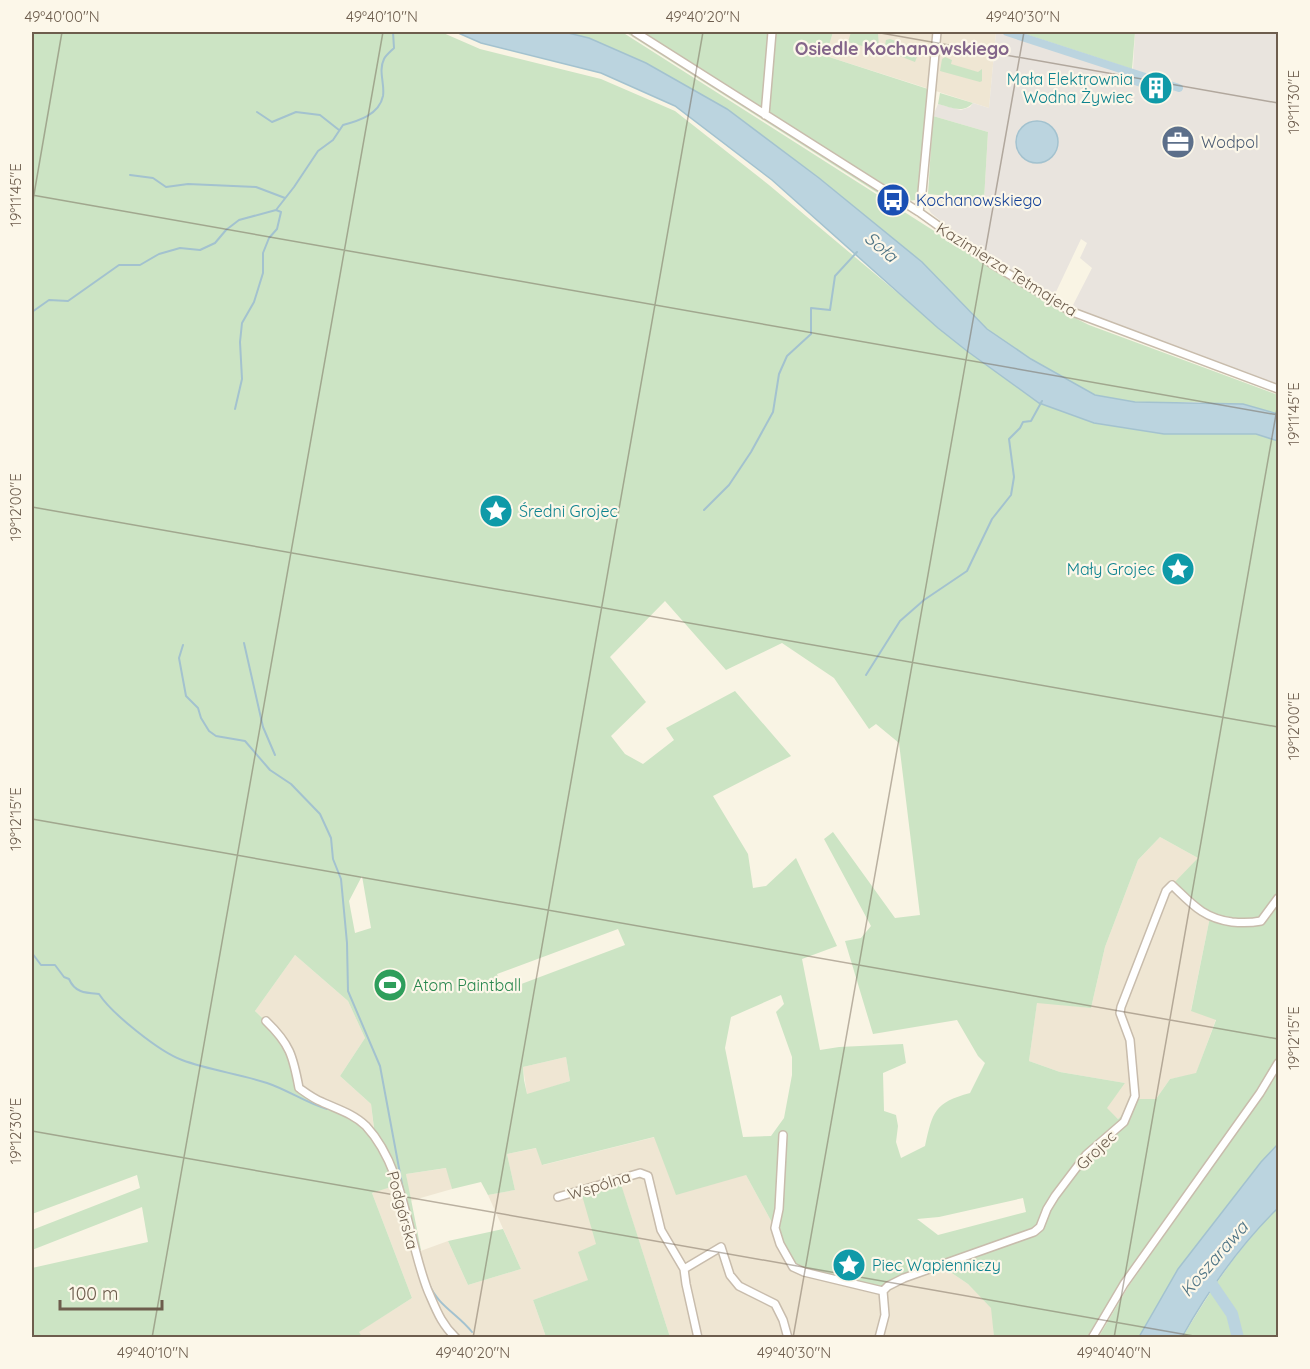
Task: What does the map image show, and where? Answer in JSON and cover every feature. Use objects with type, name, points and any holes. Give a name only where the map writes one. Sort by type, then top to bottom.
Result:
[{"type":"street","name":"Kazimierza Tetmajera","points":[[635,32],[919,212],[992,264],[1070,311],[1278,389]]},
{"type":"street","points":[[765,115],[772,32]]},
{"type":"street","points":[[919,212],[937,32]]},
{"type":"street","name":"Grojec","points":[[883,1291],[904,1278],[1034,1233],[1040,1227],[1055,1196],[1086,1155],[1124,1122],[1135,1096],[1135,1088],[1131,1067],[1130,1040],[1120,1013],[1121,1007],[1166,891],[1172,885],[1203,914],[1219,920],[1234,922],[1261,921],[1278,898]]},
{"type":"street","name":"Podgórska","points":[[266,1021],[283,1038],[294,1063],[299,1088],[320,1102],[345,1112],[363,1124],[375,1137],[389,1159],[420,1271],[439,1317],[456,1338]]},
{"type":"street","points":[[1092,1338],[1124,1284],[1278,1063]]},
{"type":"street","points":[[783,1135],[779,1209],[775,1228],[780,1244],[793,1267],[804,1272],[883,1291],[885,1315],[879,1338]]},
{"type":"street","name":"Wspólna","points":[[558,1197],[581,1192],[619,1178],[646,1173],[660,1230],[684,1269],[698,1338]]},
{"type":"street","points":[[684,1269],[721,1247],[730,1275],[739,1286],[775,1304],[788,1338]]},
{"type":"shaded area","points":[[833,32],[996,32],[989,108],[826,56]]},
{"type":"shaded area","points":[[996,32],[1019,32],[1133,69],[1135,32],[1278,32],[1278,386],[1072,307],[1092,268],[1080,258],[1087,243],[1081,239],[1055,294],[1052,295],[995,261],[931,213],[926,196],[994,203],[984,200],[988,132],[933,116],[938,104],[961,110],[970,107],[973,103],[989,108]]},
{"type":"shaded area","points":[[1160,837],[1198,858],[1210,917],[1191,1010],[1216,1019],[1196,1074],[1170,1079],[1156,1099],[1139,1099],[1118,1119],[1106,1108],[1125,1083],[1060,1072],[1029,1061],[1037,1002],[1091,1008],[1105,947],[1138,860]]},
{"type":"shaded area","points":[[295,955],[348,1001],[365,1038],[340,1076],[371,1104],[375,1137],[299,1088],[266,1021],[255,1011]]},
{"type":"shaded area","points":[[566,1057],[570,1081],[527,1095],[523,1067]]},
{"type":"shaded area","points":[[655,1137],[746,1175],[775,1228],[883,1291],[940,1265],[968,1284],[992,1308],[994,1337],[670,1337],[619,1179],[596,1244],[589,1280],[533,1300],[546,1337],[362,1338],[358,1332],[412,1298],[372,1193],[397,1184],[415,1253],[448,1241],[468,1285],[521,1269],[488,1195],[515,1190],[507,1154],[537,1148],[543,1165]]},
{"type":"shaded area","points":[[447,1168],[452,1189],[410,1201],[406,1174]]},
{"type":"green space","points":[[32,32],[441,32],[480,49],[601,79],[675,111],[769,185],[967,351],[1039,403],[1094,423],[1164,434],[1256,434],[1278,441],[1278,1063],[1150,1240],[1087,1337],[994,1337],[991,1308],[968,1284],[940,1265],[883,1291],[793,1267],[746,1175],[676,1195],[654,1137],[542,1165],[536,1148],[507,1154],[515,1190],[488,1195],[481,1182],[452,1189],[446,1168],[406,1174],[421,1250],[415,1253],[397,1185],[372,1193],[412,1298],[359,1332],[362,1337],[32,1337],[32,1268],[148,1242],[142,1207],[32,1250],[32,1230],[140,1188],[137,1175],[32,1214]],"holes":[[[665,601],[726,670],[782,643],[834,678],[869,729],[876,724],[899,743],[920,915],[895,918],[833,832],[824,839],[871,926],[861,938],[845,941],[873,1034],[957,1020],[978,1056],[985,1063],[970,1093],[949,1101],[937,1110],[930,1124],[925,1146],[901,1158],[896,1142],[898,1126],[896,1115],[884,1111],[883,1073],[906,1063],[903,1044],[820,1050],[802,959],[837,946],[796,858],[766,886],[753,888],[748,854],[713,796],[791,756],[735,691],[666,728],[674,740],[643,764],[625,754],[611,736],[646,702],[610,657]],[[1160,837],[1198,858],[1172,885],[1210,917],[1191,1011],[1216,1020],[1196,1073],[1170,1079],[1156,1099],[1139,1099],[1118,1119],[1107,1108],[1125,1083],[1060,1072],[1029,1061],[1037,1003],[1091,1008],[1105,947],[1138,860]],[[362,876],[371,928],[355,933],[349,901]],[[618,929],[625,945],[503,991],[497,974]],[[295,955],[348,1001],[365,1038],[340,1076],[371,1104],[375,1136],[345,1112],[299,1088],[283,1038],[255,1011]],[[781,995],[784,1004],[776,1012],[792,1057],[792,1075],[784,1118],[771,1136],[743,1137],[725,1048],[731,1017]],[[566,1057],[570,1081],[527,1094],[523,1067]],[[1023,1198],[1026,1212],[938,1235],[917,1219],[939,1217]]]},
{"type":"green space","points":[[564,32],[622,32],[1055,308],[1089,325],[1278,395],[1278,414],[1199,402],[1135,402],[1095,395],[1083,389],[1031,359],[987,329],[922,262],[819,178],[727,109],[646,63],[589,38]]},
{"type":"green space","points":[[625,32],[630,32],[649,43],[896,203],[895,204]]},
{"type":"green space","points":[[641,32],[770,32],[762,109]]},
{"type":"green space","points":[[772,32],[833,32],[826,56],[928,89],[919,196],[916,200],[907,201],[769,114],[767,109]]},
{"type":"green space","points":[[851,32],[878,34],[879,47],[871,52],[865,50],[866,47],[848,42]]},
{"type":"green space","points":[[1019,32],[1135,32],[1132,69]]},
{"type":"green space","points":[[890,39],[920,49],[915,62],[884,50],[886,40]]},
{"type":"green space","points":[[945,57],[952,60],[951,64],[978,72],[982,69],[982,81],[940,71],[942,59]]},
{"type":"green space","points":[[940,93],[973,103],[961,109],[938,104]]},
{"type":"green space","points":[[933,116],[988,132],[984,200],[928,194]]},
{"type":"green space","points":[[1278,1067],[1278,1144],[1261,1162],[1178,1269],[1139,1337],[1098,1338],[1128,1287],[1264,1093]]},
{"type":"green space","points":[[619,1178],[670,1337],[546,1337],[533,1300],[588,1280],[578,1252],[596,1244],[581,1192]]},
{"type":"green space","points":[[1278,1208],[1278,1337],[1182,1338],[1226,1269]]},
{"type":"green space","points":[[503,1229],[521,1269],[468,1285],[448,1241]]},
{"type":"water","name":"Soła","points":[[456,32],[564,32],[589,38],[646,63],[727,109],[819,178],[922,262],[987,329],[1031,359],[1095,395],[1135,402],[1243,404],[1278,414],[1278,441],[1256,434],[1164,434],[1094,423],[1039,403],[938,328],[772,180],[675,106],[601,73],[481,43]]},
{"type":"water","points":[[1037,121],[1045,122],[1052,127],[1057,134],[1057,150],[1052,157],[1045,162],[1037,163],[1029,162],[1022,157],[1017,150],[1016,142],[1017,134],[1022,127],[1029,122]]},
{"type":"water","name":"Koszarawa","points":[[1278,1144],[1278,1208],[1226,1269],[1182,1337],[1139,1337],[1178,1269],[1261,1162]]},
{"type":"waterway","points":[[235,409],[242,379],[240,342],[242,323],[254,302],[263,273],[263,253],[269,238],[277,229],[281,212],[276,210],[318,151],[333,140],[343,125],[367,116],[381,103],[383,96],[382,64],[394,48],[393,32]]},
{"type":"waterway","points":[[1007,32],[1179,88]]},
{"type":"waterway","points":[[1132,74],[1132,80],[1141,83]]},
{"type":"waterway","points":[[257,112],[272,122],[296,112],[320,115],[339,130]]},
{"type":"waterway","points":[[130,175],[153,178],[166,187],[188,184],[256,187],[285,198]]},
{"type":"waterway","points":[[32,312],[49,300],[68,301],[119,265],[140,265],[159,254],[180,248],[200,250],[215,243],[239,220],[276,210]]},
{"type":"waterway","name":"Soła","points":[[704,510],[729,485],[751,452],[773,412],[779,374],[787,356],[811,334],[811,308],[830,310],[835,276],[857,252]]},
{"type":"waterway","points":[[866,675],[900,621],[924,600],[967,571],[992,519],[1011,495],[1014,477],[1009,439],[1023,422],[1031,421],[1042,401]]},
{"type":"waterway","points":[[244,643],[263,727],[275,755]]},
{"type":"waterway","points":[[183,645],[179,658],[186,696],[198,708],[209,731],[216,736],[245,741],[270,770],[291,784],[320,814],[331,838],[333,859],[341,879],[347,943],[348,991],[380,1066],[404,1195]]},
{"type":"waterway","points":[[32,953],[41,965],[55,965],[78,990],[99,994],[125,1022],[173,1056],[203,1067],[267,1083],[327,1109]]},
{"type":"waterway","name":"Koszarawa","points":[[1206,1276],[1232,1314],[1238,1338]]},
{"type":"waterway","points":[[429,1284],[443,1304],[472,1332]]},
{"type":"place","name":"Mała Elektrownia Wodna Żywiec","points":[[1156,88]]},
{"type":"place","name":"Wodpol","points":[[1178,142]]},
{"type":"place","name":"Kochanowskiego","points":[[893,200]]},
{"type":"place","name":"Średni Grojec","points":[[496,511]]},
{"type":"place","name":"Mały Grojec","points":[[1178,569]]},
{"type":"place","name":"Atom Paintball","points":[[390,985]]},
{"type":"place","name":"Piec Wapienniczy","points":[[849,1265]]},
{"type":"district","name":"Osiedle Kochanowskiego","points":[[902,49]]}]
